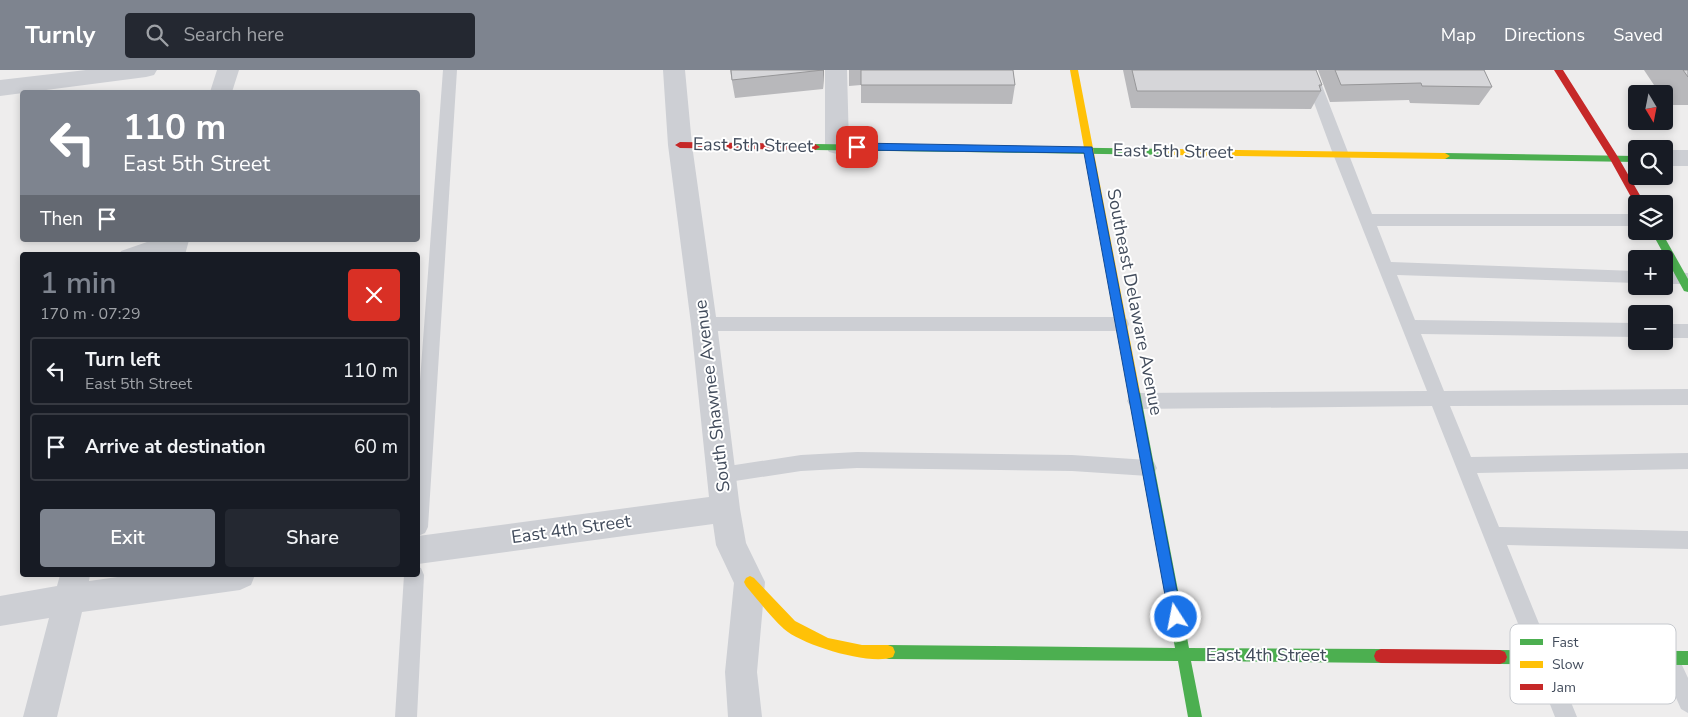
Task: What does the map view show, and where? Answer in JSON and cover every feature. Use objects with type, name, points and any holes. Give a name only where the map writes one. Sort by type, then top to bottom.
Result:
[{"type":"street","points":[[0,88],[146,70]]},
{"type":"street","points":[[222,90],[228,70]]},
{"type":"street","name":"South Shawnee Avenue","points":[[674,70],[680,144],[704,324],[725,508],[731,545],[750,582]]},
{"type":"street","points":[[836,70],[837,146]]},
{"type":"street","name":"Southeast Delaware Avenue","points":[[1074,70],[1195,717]]},
{"type":"street","points":[[1558,70],[1615,159],[1635,195]]},
{"type":"street","name":"East 5th Street","points":[[680,144],[1628,159]]},
{"type":"street","points":[[1673,158],[1688,158]]},
{"type":"street","points":[[1661,240],[1685,283]]},
{"type":"street","name":"East 4th Street","points":[[420,550],[725,508]]},
{"type":"street","points":[[0,611],[72,587],[212,577]]},
{"type":"street","points":[[745,717],[741,672],[750,582]]},
{"type":"street","name":"East 4th Street","points":[[750,582],[790,626],[827,644],[862,652],[1510,657]]},
{"type":"street","points":[[40,717],[72,587]]},
{"type":"lane","points":[[420,498],[450,70]]},
{"type":"lane","points":[[1309,70],[1340,154],[1530,624]]},
{"type":"lane","points":[[1367,220],[1628,220]]},
{"type":"lane","points":[[136,252],[147,248],[175,247]]},
{"type":"lane","points":[[1386,268],[1628,277]]},
{"type":"lane","points":[[704,324],[1121,324]]},
{"type":"lane","points":[[1410,328],[1628,330]]},
{"type":"lane","points":[[1673,331],[1688,331]]},
{"type":"lane","points":[[1136,401],[1688,398]]},
{"type":"lane","points":[[722,475],[800,464],[857,460],[1072,463],[1148,468]]},
{"type":"lane","points":[[1466,465],[1688,461]]},
{"type":"lane","points":[[1494,536],[1688,540]]},
{"type":"lane","points":[[406,717],[414,577]]},
{"type":"lane","points":[[1678,658],[1688,702]]},
{"type":"lane","points":[[1561,704],[1566,717]]},
{"type":"building","points":[[731,70],[823,70],[732,80]]},
{"type":"building","points":[[861,70],[1013,70],[1015,85],[861,85]]},
{"type":"building","points":[[1132,70],[1316,70],[1322,85],[1319,85],[1321,91],[1137,91]]},
{"type":"building","points":[[1335,70],[1484,70],[1492,87],[1422,86],[1421,83],[1341,85]]},
{"type":"building","points":[[1683,70],[1688,70],[1688,77]]},
{"type":"traffic: fast","points":[[815,147],[1172,152]]},
{"type":"traffic: fast","points":[[1445,156],[1628,159]]},
{"type":"traffic: fast","points":[[1661,240],[1688,288]]},
{"type":"traffic: fast","points":[[1134,392],[1195,717]]},
{"type":"traffic: fast","points":[[888,652],[1381,656]]},
{"type":"traffic: fast","points":[[1500,657],[1510,657]]},
{"type":"traffic: fast","points":[[1676,658],[1688,658]]},
{"type":"traffic: slow","points":[[1074,70],[1134,392]]},
{"type":"traffic: slow","points":[[1172,152],[1445,156]]},
{"type":"traffic: slow","points":[[750,582],[790,626],[827,644],[862,652],[888,652]]},
{"type":"traffic: jam","points":[[1558,70],[1615,159],[1635,195]]},
{"type":"traffic: jam","points":[[680,145],[815,147]]},
{"type":"traffic: jam","points":[[1381,656],[1500,657]]},
{"type":"route","points":[[857,147],[1089,150],[1176,617]]}]
